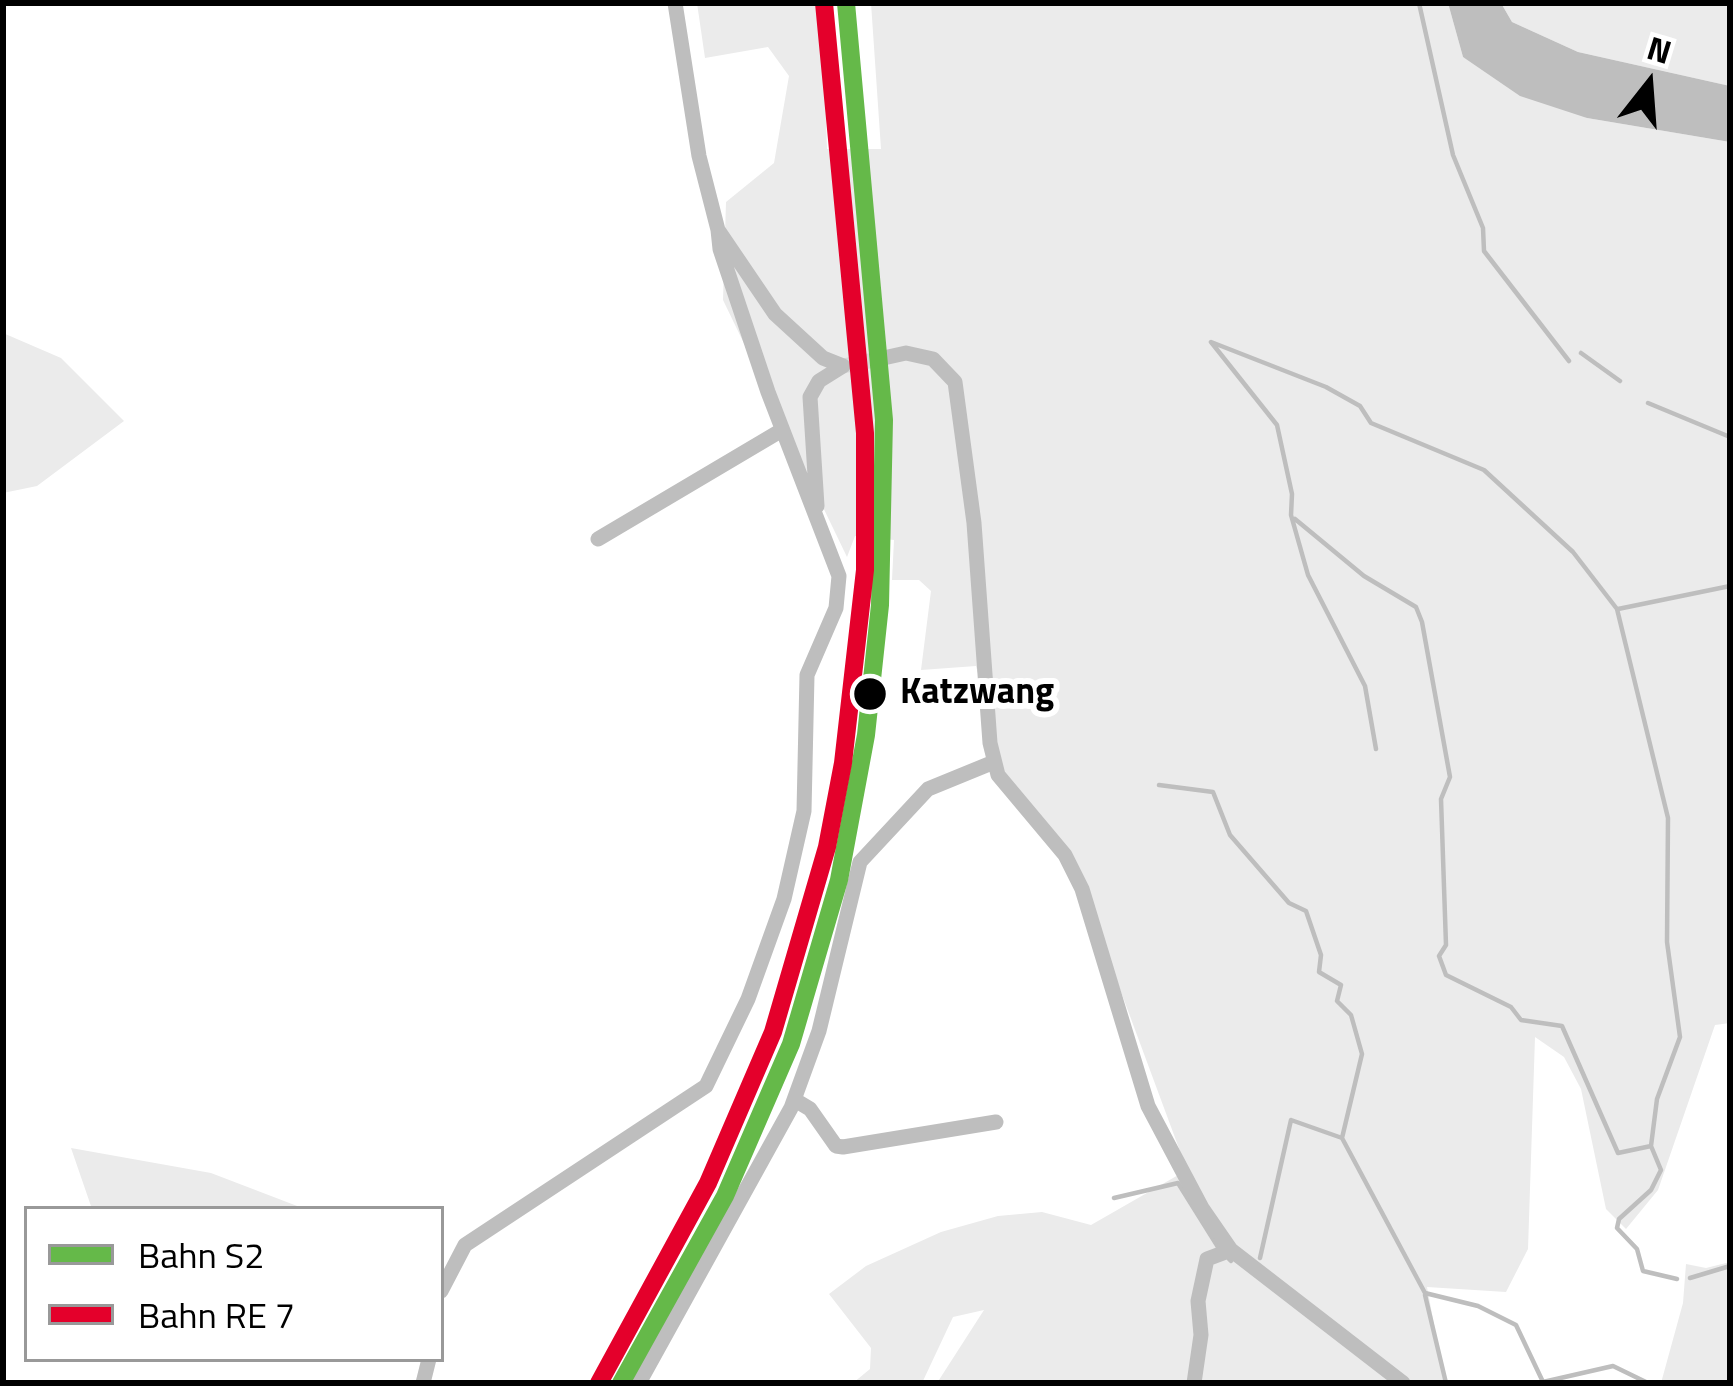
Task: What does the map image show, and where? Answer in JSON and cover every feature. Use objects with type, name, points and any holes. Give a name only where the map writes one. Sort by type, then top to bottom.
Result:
[{"type":"street","points":[[444,1286],[465,1245],[706,1086],[748,999],[784,899],[804,811],[807,675],[839,596],[832,548],[782,430],[720,249],[699,156],[675,3]]},
{"type":"street","points":[[718,230],[775,314],[823,358],[843,366],[819,381],[810,397],[817,509]]},
{"type":"street","points":[[879,359],[906,353],[933,359],[955,382],[974,523],[994,762],[1005,789],[1065,855],[1082,889],[1148,1106],[1202,1208],[1232,1250],[1403,1383]]},
{"type":"street","points":[[598,539],[782,430]]},
{"type":"street","points":[[639,1383],[771,1152],[795,1100],[819,1031],[860,862],[928,789],[994,762]]},
{"type":"street","points":[[795,1100],[810,1109],[836,1146],[843,1147],[996,1122]]},
{"type":"street","points":[[1194,1383],[1201,1335],[1198,1301],[1207,1259],[1232,1250]]},
{"type":"shaded area","points":[[697,3],[822,3],[827,149],[881,149],[871,3],[1448,3],[1463,57],[1587,118],[1730,142],[1730,1023],[1715,1025],[1658,1190],[1626,1229],[1606,1209],[1581,1089],[1564,1057],[1535,1037],[1528,1249],[1506,1292],[1427,1287],[1445,1383],[937,1383],[984,1310],[953,1317],[922,1383],[853,1383],[870,1369],[871,1348],[829,1294],[866,1266],[941,1232],[998,1216],[1042,1212],[1091,1225],[1187,1170],[1074,865],[1006,781],[976,666],[921,670],[931,591],[919,580],[892,580],[894,540],[855,536],[847,557],[723,300],[726,202],[774,163],[789,76],[768,47],[705,58]]},
{"type":"shaded area","points":[[1448,3],[1501,3],[1512,22],[1578,52],[1730,86],[1730,142],[1587,118],[1520,96],[1463,57]]},
{"type":"shaded area","points":[[1501,3],[1730,3],[1730,86],[1578,52],[1512,22]]},
{"type":"shaded area","points":[[3,333],[61,358],[124,421],[37,486],[3,493]]},
{"type":"shaded area","points":[[71,1148],[211,1173],[297,1206],[91,1206]]},
{"type":"shaded area","points":[[1730,1262],[1730,1383],[1661,1383],[1683,1303],[1686,1264],[1706,1268]]},
{"type":"waterway","points":[[1419,3],[1453,155],[1483,228],[1484,251],[1569,361]]},
{"type":"waterway","points":[[1376,749],[1365,686],[1308,575],[1291,515],[1292,494],[1277,425],[1211,342],[1326,387],[1360,406],[1371,423],[1484,470],[1573,552],[1617,609],[1668,818],[1667,942],[1680,1037],[1657,1099],[1651,1146]]},
{"type":"waterway","points":[[1581,353],[1620,381]]},
{"type":"waterway","points":[[1648,403],[1730,437]]},
{"type":"waterway","points":[[1295,519],[1364,576],[1416,607],[1422,622],[1450,777],[1441,799],[1446,945],[1439,956],[1446,975],[1511,1007],[1521,1020],[1562,1026],[1618,1153],[1651,1146],[1661,1170],[1651,1190],[1619,1219],[1617,1228],[1637,1249],[1643,1271],[1677,1279]]},
{"type":"waterway","points":[[1618,609],[1730,586]]},
{"type":"waterway","points":[[1159,785],[1213,792],[1230,835],[1289,903],[1306,911],[1321,955],[1319,972],[1341,985],[1337,1001],[1351,1015],[1362,1054],[1342,1138]]},
{"type":"waterway","points":[[1260,1258],[1291,1120],[1342,1138],[1425,1293],[1478,1306],[1516,1325],[1543,1382],[1613,1366],[1648,1383]]},
{"type":"waterway","points":[[1114,1198],[1178,1183],[1218,1247]]},
{"type":"waterway","points":[[1690,1278],[1730,1266]]},
{"type":"waterway","points":[[1425,1295],[1446,1383]]},
{"type":"tunnel","points":[[843,366],[879,359]]},
{"type":"rail line","name":"S2","points":[[621,1383],[725,1196],[791,1044],[839,880],[866,735],[880,605],[884,420],[846,3]]},
{"type":"transit line","points":[[599,1383],[708,1183],[773,1032],[827,847],[843,763],[865,570],[865,433],[824,3]]},
{"type":"place","name":"Katzwang","points":[[870,694]]}]
